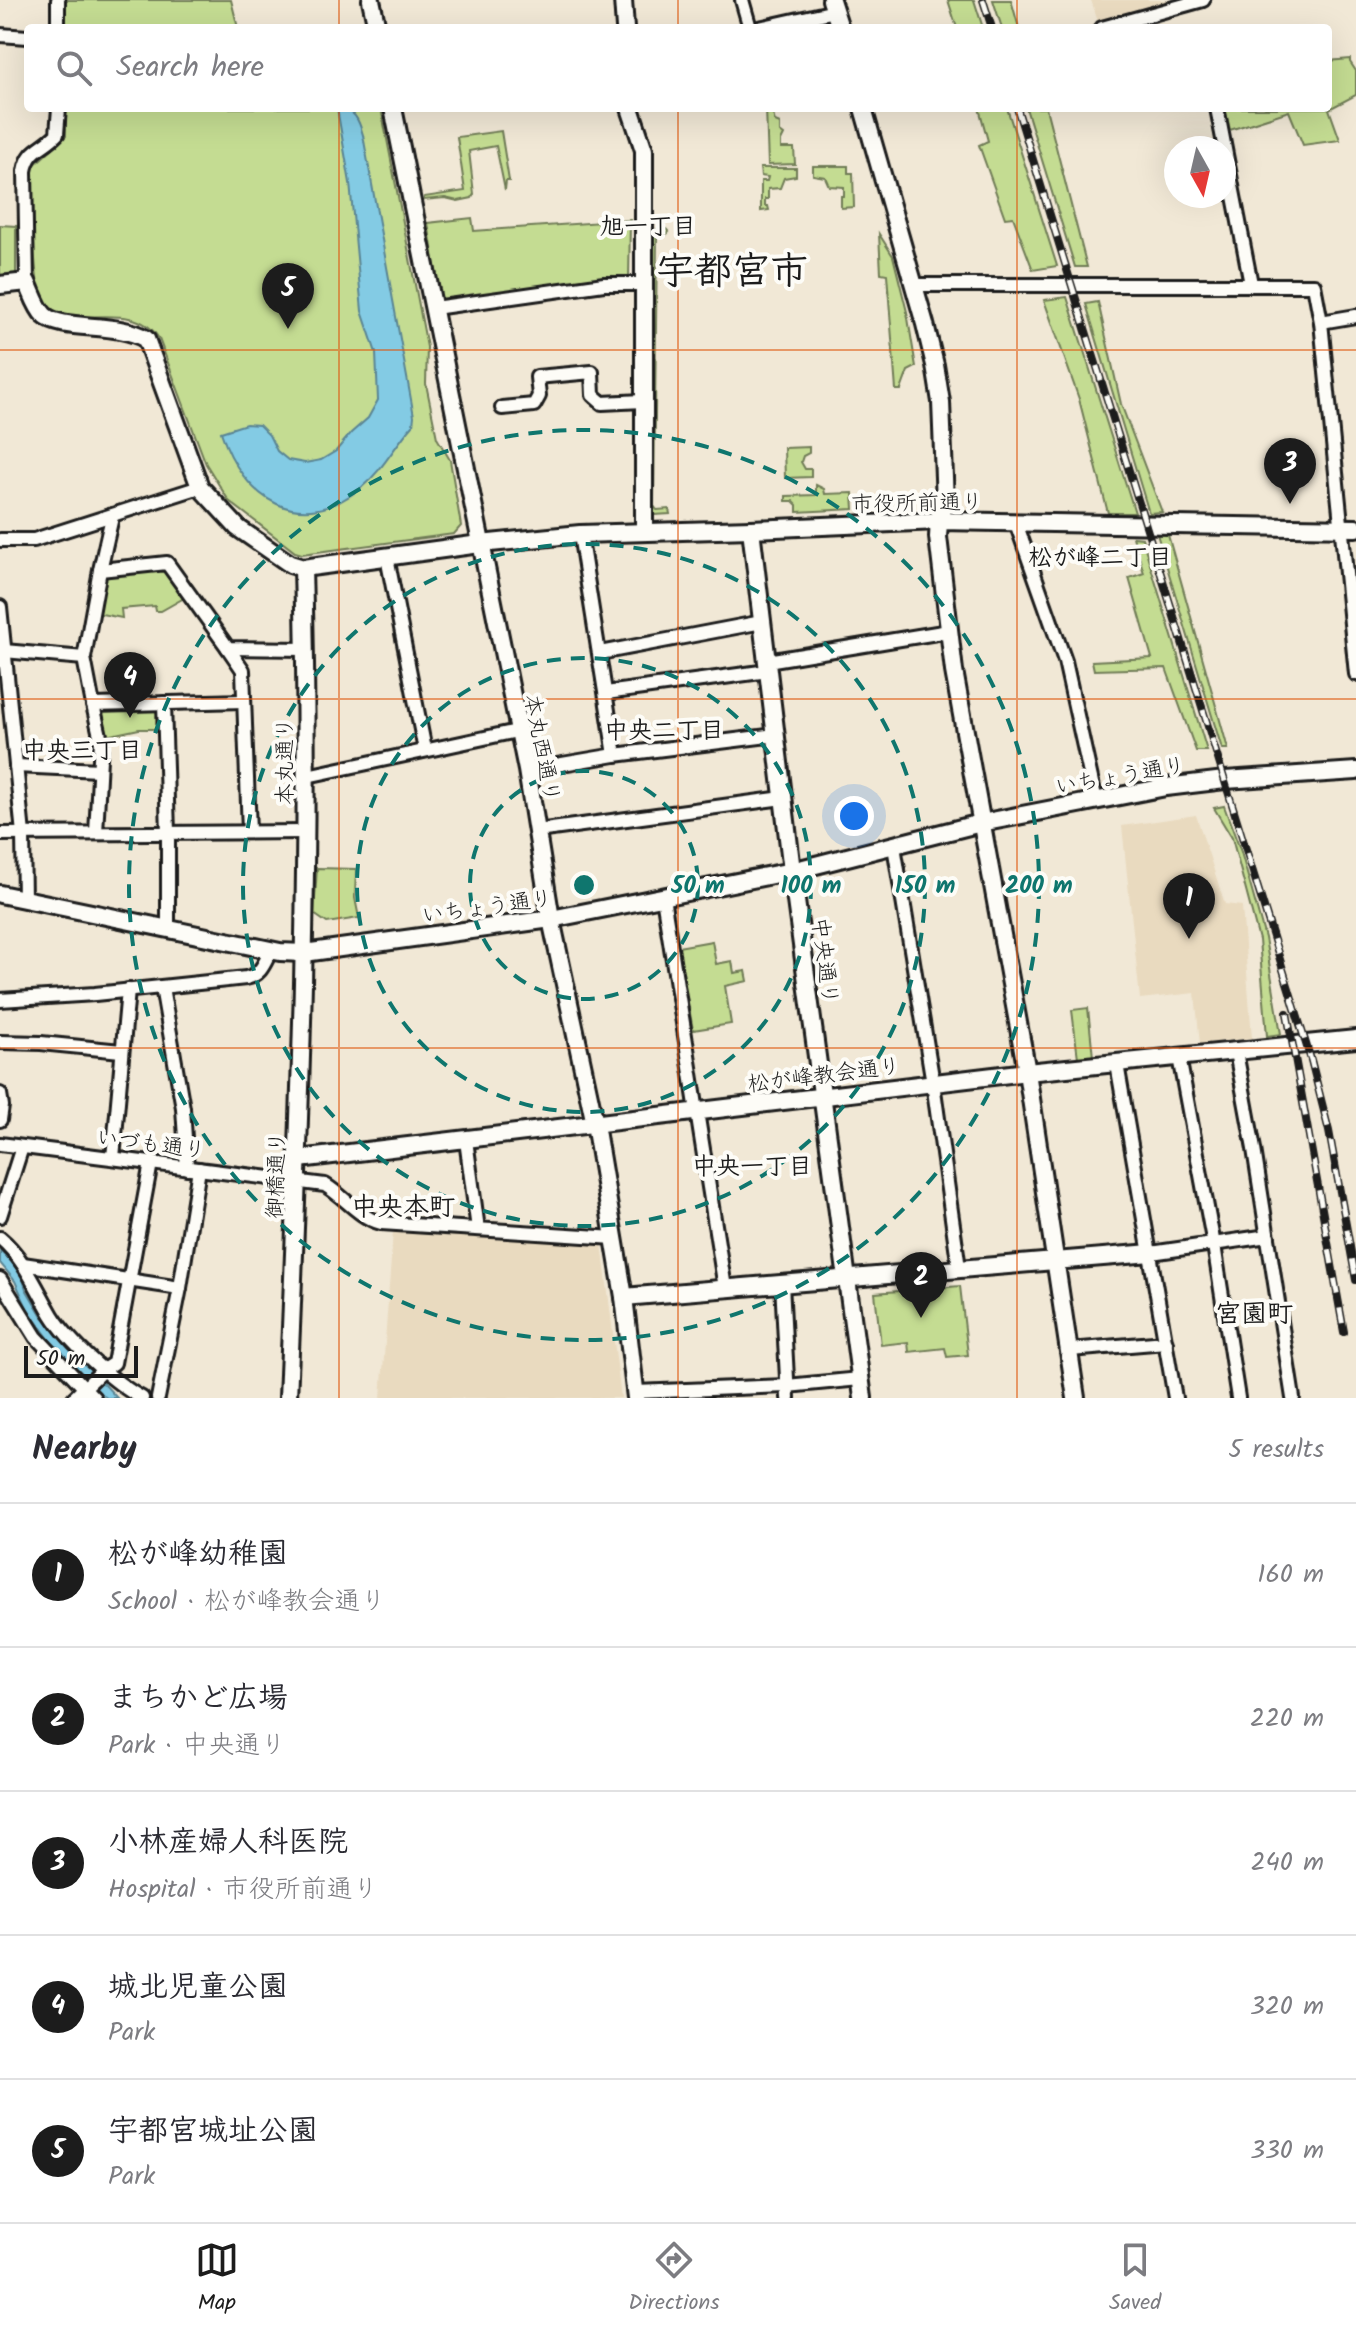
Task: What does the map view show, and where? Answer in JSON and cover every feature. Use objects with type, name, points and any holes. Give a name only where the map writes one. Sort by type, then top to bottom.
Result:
[{"type":"street","points":[[58,0],[58,24]]},
{"type":"street","points":[[371,0],[376,24]]},
{"type":"street","points":[[623,0],[625,24]]},
{"type":"street","points":[[742,0],[749,24]]},
{"type":"street","points":[[1118,24],[1203,0]]},
{"type":"street","points":[[772,24],[833,5]]},
{"type":"street","points":[[0,35],[24,37]]},
{"type":"street","points":[[59,112],[57,134],[32,153],[25,171],[27,282],[41,312],[54,321],[128,329],[146,339],[200,487],[238,528],[290,564],[303,568]]},
{"type":"street","name":"本丸西通り","points":[[394,112],[527,770],[551,919],[595,1124],[624,1297],[636,1395]]},
{"type":"street","points":[[631,112],[644,150],[644,532]]},
{"type":"street","points":[[864,112],[932,351],[941,402],[945,503],[938,537],[949,631],[1027,1072],[1076,1398]]},
{"type":"street","points":[[1218,112],[1251,284]]},
{"type":"street","points":[[0,285],[27,282]]},
{"type":"street","points":[[434,308],[604,284],[643,284]]},
{"type":"street","points":[[913,285],[1314,285],[1348,528],[1356,667]]},
{"type":"street","points":[[1321,322],[1356,316]]},
{"type":"street","points":[[502,408],[534,405],[539,396],[537,377],[592,372],[593,395],[602,403],[643,401]]},
{"type":"street","points":[[0,540],[34,540],[200,487]]},
{"type":"street","points":[[96,833],[101,740],[84,658],[112,517]]},
{"type":"street","name":"市役所前通り","points":[[303,568],[580,534],[939,521],[1348,528]]},
{"type":"street","points":[[1016,523],[1065,661],[1096,801]]},
{"type":"street","name":"中央通り","points":[[751,529],[792,871],[863,1398]]},
{"type":"street","points":[[580,534],[615,755]]},
{"type":"street","points":[[387,557],[425,750]]},
{"type":"street","points":[[100,570],[167,563],[243,670],[249,832]]},
{"type":"street","name":"本丸通り","points":[[303,568],[307,776],[304,953]]},
{"type":"street","points":[[0,607],[23,834],[24,899]]},
{"type":"street","points":[[600,653],[762,622]]},
{"type":"street","points":[[606,693],[949,631]]},
{"type":"street","points":[[228,648],[306,649]]},
{"type":"street","points":[[4,651],[84,658]]},
{"type":"street","points":[[93,705],[244,701]]},
{"type":"street","points":[[164,703],[168,928]]},
{"type":"street","points":[[307,776],[517,731]]},
{"type":"street","points":[[527,770],[615,755],[776,735]]},
{"type":"street","points":[[16,766],[99,770]]},
{"type":"street","name":"いちょう通り","points":[[0,894],[271,950],[304,953],[551,919],[792,871],[981,823],[1166,787],[1356,771]]},
{"type":"street","points":[[537,831],[783,798]]},
{"type":"street","points":[[0,834],[306,832]]},
{"type":"street","points":[[894,846],[933,1083],[959,1268]]},
{"type":"street","points":[[663,897],[725,1288]]},
{"type":"street","points":[[0,1000],[256,976],[271,950]]},
{"type":"street","name":"御橋通り","points":[[288,1398],[299,1159],[304,953]]},
{"type":"street","points":[[158,1398],[180,1288],[193,1169],[162,987]]},
{"type":"street","points":[[113,1158],[128,990]]},
{"type":"street","name":"松が峰教会通り","points":[[299,1159],[822,1095],[1356,1039]]},
{"type":"street","points":[[0,1042],[121,1051]]},
{"type":"street","points":[[1236,1052],[1293,1398]]},
{"type":"street","points":[[1179,1057],[1214,1245],[1238,1398]]},
{"type":"street","points":[[1117,1064],[1175,1398]]},
{"type":"street","points":[[0,1094],[0,1120]]},
{"type":"street","points":[[466,1140],[478,1229]]},
{"type":"street","name":"いづも通り","points":[[0,1144],[325,1185],[362,1215],[381,1223],[615,1238]]},
{"type":"street","points":[[0,1216],[22,1147]]},
{"type":"street","points":[[74,1398],[114,1363],[151,1163]]},
{"type":"street","points":[[624,1297],[1151,1253],[1268,1236]]},
{"type":"street","points":[[0,1238],[23,1264],[94,1379],[94,1398]]},
{"type":"street","points":[[23,1264],[180,1288]]},
{"type":"street","points":[[0,1279],[36,1337],[94,1379],[127,1389],[142,1398]]},
{"type":"street","points":[[782,1283],[787,1392]]},
{"type":"street","points":[[1070,1350],[1166,1342]]},
{"type":"street","points":[[636,1395],[787,1392],[860,1379]]},
{"type":"shaded area","points":[[1091,0],[1179,0],[1098,22]]},
{"type":"shaded area","points":[[1196,815],[1225,904],[1242,906],[1252,1038],[1200,1044],[1195,993],[1140,999],[1122,826]]},
{"type":"shaded area","points":[[393,1231],[602,1244],[621,1398],[381,1398]]},
{"type":"green space","points":[[62,0],[231,0],[237,24],[63,24]]},
{"type":"green space","points":[[948,0],[974,0],[982,24],[956,24]]},
{"type":"green space","points":[[993,0],[1011,0],[1018,24],[1001,24]]},
{"type":"green space","points":[[1350,59],[1356,71],[1356,95],[1332,107],[1332,61]]},
{"type":"green space","points":[[66,112],[382,112],[427,347],[426,384],[437,438],[450,460],[461,526],[454,534],[302,554],[295,552],[229,501],[206,464],[159,339],[147,326],[115,316],[65,316],[52,312],[43,302],[36,274],[32,167],[66,136]]},
{"type":"green space","points":[[766,112],[775,112],[775,122],[780,124],[780,132],[784,135],[781,148],[794,148],[795,164],[768,165]]},
{"type":"green space","points":[[980,112],[1008,112],[1057,266],[1033,270],[1013,217],[1005,218],[979,145],[988,141]]},
{"type":"green space","points":[[1027,112],[1047,112],[1087,267],[1075,267]]},
{"type":"green space","points":[[1226,112],[1286,112],[1230,130]]},
{"type":"green space","points":[[1289,112],[1330,112],[1340,140],[1303,145]]},
{"type":"green space","points":[[501,131],[509,181],[506,181],[505,190],[496,146],[469,151],[472,198],[458,201],[445,198],[424,200],[424,197],[465,191],[457,137]]},
{"type":"green space","points":[[813,166],[848,166],[848,173],[853,173],[854,207],[841,208],[844,187],[829,186],[825,177],[813,175]]},
{"type":"green space","points":[[760,168],[796,168],[796,176],[784,178],[780,188],[768,189],[765,206],[769,210],[761,211],[761,181],[767,181],[768,177],[761,176]]},
{"type":"green space","points":[[472,218],[474,231],[630,220],[629,280],[441,303],[428,223]]},
{"type":"green space","points":[[0,225],[16,226],[16,275],[0,277]]},
{"type":"green space","points":[[666,229],[669,232],[666,235],[657,236],[654,506],[657,510],[669,509],[670,514],[654,515],[649,510],[652,230]]},
{"type":"green space","points":[[879,234],[893,256],[916,367],[908,371],[901,390],[896,390],[887,274],[881,273]]},
{"type":"green space","points":[[1067,297],[1135,513],[1108,513],[1079,399],[1044,300]]},
{"type":"green space","points":[[1098,302],[1121,404],[1162,512],[1149,513],[1086,304]]},
{"type":"green space","points":[[809,447],[809,453],[803,456],[801,462],[805,469],[811,469],[811,477],[785,478],[784,448]]},
{"type":"green space","points":[[816,485],[824,489],[825,494],[853,493],[854,509],[797,512],[793,501],[786,501],[786,496],[816,495]]},
{"type":"green space","points":[[1157,534],[1168,535],[1228,749],[1222,749]]},
{"type":"green space","points":[[1133,537],[1142,538],[1207,751],[1196,751],[1166,668],[1094,670],[1092,661],[1152,658],[1129,578],[1144,573]]},
{"type":"green space","points":[[157,566],[164,570],[184,598],[161,611],[156,611],[155,606],[121,609],[122,618],[96,613],[103,576]]},
{"type":"green space","points":[[154,708],[157,713],[156,729],[106,736],[100,711],[103,709]]},
{"type":"green space","points":[[1224,806],[1241,852],[1265,938],[1281,1034],[1267,1036],[1259,940],[1232,838],[1214,808]]},
{"type":"green space","points":[[317,868],[356,869],[355,898],[359,918],[327,923],[314,914]]},
{"type":"green space","points":[[712,941],[716,964],[732,961],[734,973],[746,971],[748,981],[725,986],[731,1024],[693,1030],[678,947]]},
{"type":"green space","points":[[1088,1008],[1093,1057],[1078,1058],[1072,1010]]},
{"type":"green space","points":[[960,1286],[968,1355],[947,1357],[945,1348],[909,1352],[908,1342],[881,1345],[875,1293]]},
{"type":"water","points":[[338,112],[350,112],[355,116],[363,135],[414,416],[413,425],[362,487],[339,502],[317,509],[296,510],[276,504],[259,492],[231,456],[221,432],[246,424],[259,425],[269,435],[277,451],[288,460],[305,463],[321,460],[336,451],[368,418],[378,400],[376,353],[362,311],[350,183]]},
{"type":"water","points":[[0,1250],[22,1276],[42,1316],[117,1398],[107,1398],[95,1390],[55,1347],[28,1310],[15,1281],[0,1263]]},
{"type":"railway","points":[[983,0],[991,24]]},
{"type":"railway","points":[[1018,112],[1311,1060],[1329,1131],[1356,1280]]},
{"type":"railway","points":[[1287,1013],[1344,1332]]},
{"type":"place","name":"宇都宮城址公園","points":[[288,329]]},
{"type":"place","name":"小林産婦人科医院","points":[[1290,504]]},
{"type":"place","name":"城北児童公園","points":[[130,718]]},
{"type":"place","name":"松が峰幼稚園","points":[[1189,939]]},
{"type":"place","name":"まちかど広場","points":[[921,1318]]},
{"type":"district","name":"旭一丁目","points":[[648,226]]},
{"type":"district","name":"宇都宮市","points":[[732,270]]},
{"type":"district","name":"松が峰二丁目","points":[[1100,557]]},
{"type":"district","name":"中央二丁目","points":[[664,730]]},
{"type":"district","name":"中央三丁目","points":[[82,750]]},
{"type":"district","name":"中央一丁目","points":[[752,1166]]},
{"type":"district","name":"中央本町","points":[[403,1206]]},
{"type":"district","name":"宮園町","points":[[1254,1313]]}]
